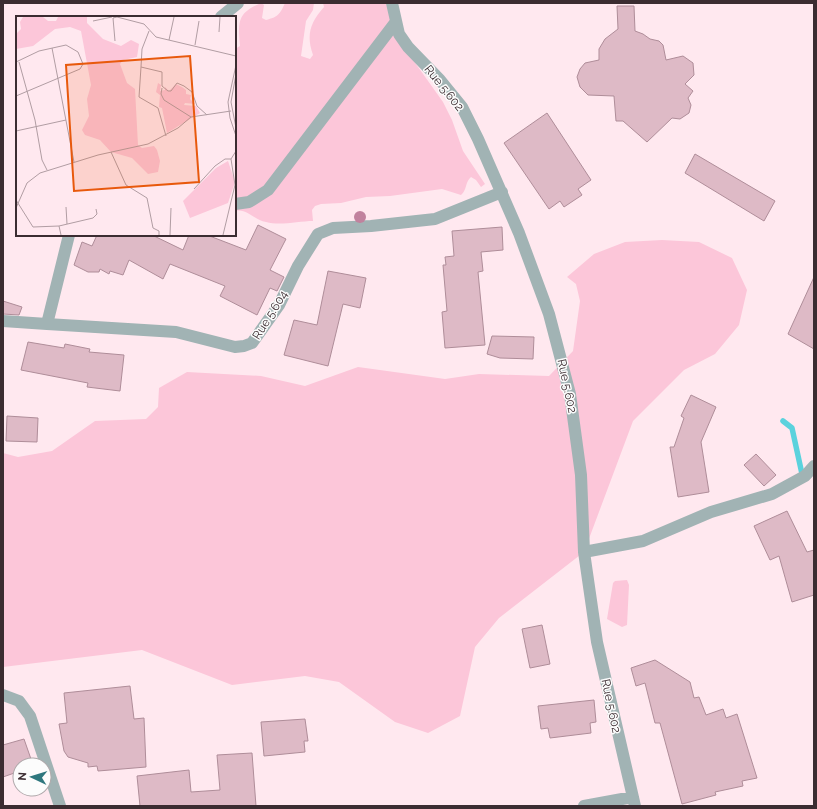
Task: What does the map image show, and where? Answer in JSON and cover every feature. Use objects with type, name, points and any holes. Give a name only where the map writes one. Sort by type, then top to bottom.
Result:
[{"type":"street","points":[[222,16],[238,3]]},
{"type":"street","name":"Rue 5.602","points":[[392,3],[395,22],[399,34],[408,47],[440,80],[462,108],[502,192],[519,232],[549,314],[570,394],[581,475],[584,552],[597,642],[634,802]]},
{"type":"street","points":[[236,204],[249,202],[268,190],[395,22]]},
{"type":"street","name":"Rue 5.604","points":[[3,321],[176,332],[235,347],[244,346],[252,343],[279,305],[298,266],[318,234],[333,228],[371,226],[435,219],[502,192]]},
{"type":"street","points":[[47,324],[68,236]]},
{"type":"street","points":[[584,552],[643,541],[711,512],[772,494],[805,476],[814,466]]},
{"type":"street","points":[[3,695],[19,702],[30,716],[60,806]]},
{"type":"street","points":[[584,806],[634,802]]},
{"type":"shaded area","points":[[261,3],[264,5],[262,18],[266,20],[273,18],[278,14],[282,10],[285,3],[314,3],[313,10],[306,21],[301,56],[310,59],[313,55],[310,41],[311,30],[315,18],[324,7],[323,3],[386,3],[396,36],[443,102],[452,120],[463,151],[485,184],[481,187],[476,180],[471,177],[461,195],[442,189],[390,196],[366,197],[341,203],[321,204],[315,206],[312,210],[313,221],[271,223],[262,221],[243,211],[236,211],[236,48],[240,46],[239,24],[241,19],[247,11]]},
{"type":"shaded area","points":[[662,240],[699,242],[732,258],[747,290],[739,325],[715,354],[684,370],[633,421],[584,552],[499,618],[475,647],[460,716],[428,733],[395,722],[339,682],[305,676],[232,685],[142,650],[3,667],[3,453],[18,457],[52,451],[95,421],[146,419],[158,407],[159,388],[187,372],[261,376],[305,386],[358,367],[445,379],[479,374],[549,376],[573,351],[580,301],[576,284],[567,277],[594,254],[625,242]]},
{"type":"shaded area","points":[[627,580],[629,585],[627,625],[622,627],[607,619],[613,583],[615,581]]},
{"type":"building","points":[[617,6],[634,6],[635,31],[650,39],[659,41],[663,45],[666,60],[683,56],[693,63],[694,75],[685,84],[693,91],[688,98],[691,105],[689,113],[680,119],[672,118],[647,142],[623,121],[616,121],[614,96],[588,95],[580,87],[577,77],[580,69],[585,63],[599,60],[599,49],[605,39],[618,29]]},
{"type":"building","points":[[547,113],[591,180],[578,189],[582,195],[564,207],[560,201],[549,209],[504,143]]},
{"type":"building","points":[[695,154],[775,201],[764,221],[685,173]]},
{"type":"building","points":[[258,225],[286,239],[270,270],[284,277],[277,291],[270,288],[257,315],[220,296],[225,286],[170,264],[163,279],[129,260],[123,275],[110,271],[109,274],[100,269],[99,272],[88,272],[74,265],[82,242],[92,246],[97,236],[154,236],[183,250],[189,236],[210,236],[246,250]]},
{"type":"building","points":[[502,227],[503,250],[481,252],[483,271],[478,272],[485,345],[445,348],[442,312],[447,311],[443,265],[446,265],[445,257],[454,256],[452,231]]},
{"type":"building","points":[[328,271],[366,278],[360,308],[343,304],[328,366],[284,355],[294,320],[317,325]]},
{"type":"building","points":[[814,277],[814,349],[788,334]]},
{"type":"building","points":[[3,301],[22,307],[19,315],[3,314]]},
{"type":"building","points":[[492,336],[534,337],[533,359],[500,358],[487,354]]},
{"type":"building","points":[[28,342],[64,348],[65,344],[90,349],[89,352],[124,355],[120,391],[87,387],[88,383],[21,370]]},
{"type":"building","points":[[691,395],[716,407],[701,442],[709,492],[678,497],[670,447],[674,447],[684,418],[681,416]]},
{"type":"building","points":[[7,416],[38,418],[37,442],[6,441]]},
{"type":"building","points":[[756,454],[776,475],[764,486],[744,465]]},
{"type":"building","points":[[787,511],[807,552],[814,550],[814,595],[792,602],[779,556],[770,560],[754,526]]},
{"type":"building","points":[[542,625],[550,664],[530,668],[522,629]]},
{"type":"building","points":[[655,660],[690,682],[694,698],[699,697],[706,715],[723,709],[726,718],[737,714],[757,778],[742,781],[743,786],[715,792],[716,795],[682,804],[660,723],[655,723],[645,683],[636,686],[631,668]]},
{"type":"building","points":[[130,686],[134,719],[144,718],[146,767],[98,771],[97,766],[88,767],[88,763],[68,757],[64,751],[59,724],[67,723],[64,693]]},
{"type":"building","points":[[594,700],[596,722],[590,723],[591,733],[550,738],[548,728],[541,729],[538,706]]},
{"type":"building","points":[[305,719],[308,741],[304,741],[305,752],[264,756],[261,722]]},
{"type":"building","points":[[24,739],[30,757],[12,757],[12,774],[3,777],[3,745]]},
{"type":"building","points":[[252,753],[256,806],[140,806],[137,776],[189,770],[191,792],[220,790],[217,755]]},
{"type":"waterway","points":[[783,421],[792,428],[802,474]]}]
